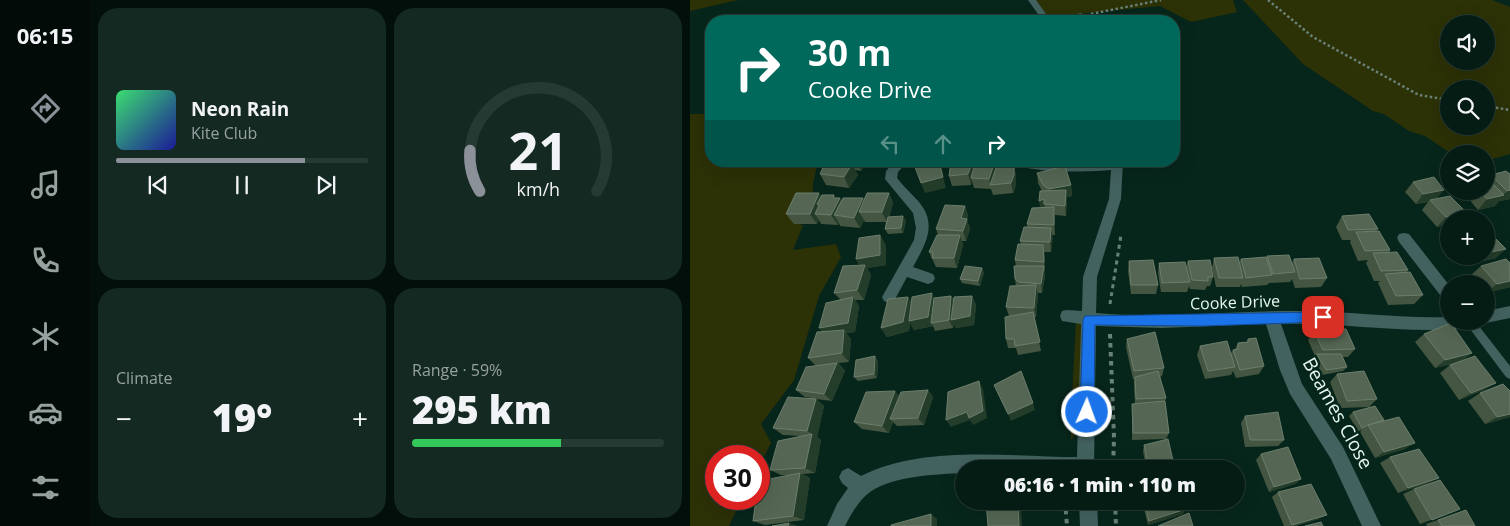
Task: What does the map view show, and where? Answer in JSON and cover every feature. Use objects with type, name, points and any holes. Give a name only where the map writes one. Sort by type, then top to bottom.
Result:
[{"type":"street","points":[[1032,0],[1043,15]]},
{"type":"street","points":[[889,297],[920,240],[923,224],[918,208],[892,179],[892,170],[895,167]]},
{"type":"street","points":[[1076,167],[1099,167]]},
{"type":"street","points":[[1085,460],[1090,358],[1090,277],[1115,199],[1117,167]]},
{"type":"street","points":[[1404,238],[1440,284]]},
{"type":"street","points":[[903,270],[928,278]]},
{"type":"street","points":[[1495,316],[1510,312]]},
{"type":"street","name":"Cooke Drive","points":[[1067,316],[1089,320],[1202,321],[1323,317],[1440,323]]},
{"type":"street","name":"Beames Close","points":[[1272,318],[1296,389],[1337,453],[1372,526]]},
{"type":"street","points":[[836,526],[855,482],[946,464],[955,464]]},
{"type":"street","points":[[1088,510],[1089,526]]},
{"type":"lane","points":[[1477,330],[1510,374]]},
{"type":"path","points":[[1081,15],[1161,0]]},
{"type":"path","points":[[1268,0],[1313,37],[1419,95],[1440,98]]},
{"type":"path","points":[[1495,108],[1510,110]]},
{"type":"path","points":[[1066,510],[1067,526]]},
{"type":"path","points":[[1115,510],[1116,526]]},
{"type":"green space","points":[[690,0],[738,0],[690,11]]},
{"type":"green space","points":[[1034,0],[1233,0],[1237,12],[1191,22],[1160,6],[1068,15],[1045,15]]},
{"type":"green space","points":[[1243,0],[1492,0],[1510,7],[1510,154],[1495,158],[1495,145],[1440,146],[1425,136],[1409,131],[1384,114],[1373,111],[1303,64]]},
{"type":"green space","points":[[690,114],[705,114],[705,167],[817,167],[813,191],[797,224],[803,225],[793,250],[836,244],[841,257],[819,296],[794,380],[761,424],[771,443],[770,445],[705,445],[705,510],[737,510],[729,526],[690,526]]},
{"type":"green space","points":[[1081,320],[1080,427],[1071,440],[1076,321]]},
{"type":"building","points":[[823,167],[850,167],[844,177],[820,174]]},
{"type":"building","points":[[915,167],[940,167],[943,177],[921,183]]},
{"type":"building","points":[[950,167],[971,167],[968,174],[949,176]]},
{"type":"building","points":[[974,167],[993,167],[989,179],[971,178]]},
{"type":"building","points":[[1014,167],[1011,183],[990,185],[996,168]]},
{"type":"building","points":[[1065,167],[1071,185],[1049,189],[1043,185],[1037,173]]},
{"type":"building","points":[[1506,171],[1510,174],[1510,190],[1507,191],[1495,179],[1495,174]]},
{"type":"building","points":[[1434,177],[1440,185],[1440,191],[1423,194],[1413,182]]},
{"type":"building","points":[[1495,186],[1504,195],[1495,197]]},
{"type":"building","points":[[1066,190],[1065,206],[1044,204],[1044,199],[1039,201],[1040,191]]},
{"type":"building","points":[[796,193],[819,193],[810,214],[786,214]]},
{"type":"building","points":[[867,193],[889,193],[882,212],[859,212]]},
{"type":"building","points":[[822,195],[834,195],[833,198],[840,198],[831,215],[815,214],[819,205],[817,204]]},
{"type":"building","points":[[843,198],[863,198],[854,218],[834,215]]},
{"type":"building","points":[[1440,198],[1440,200],[1454,200],[1464,210],[1440,211],[1430,200]]},
{"type":"building","points":[[945,205],[965,206],[961,218],[967,219],[963,231],[936,229]]},
{"type":"building","points":[[1054,207],[1054,225],[1027,224],[1032,208]]},
{"type":"building","points":[[1369,214],[1378,229],[1348,230],[1342,216]]},
{"type":"building","points":[[903,216],[901,228],[885,229],[888,217]]},
{"type":"building","points":[[1024,227],[1051,228],[1050,242],[1020,241]]},
{"type":"building","points":[[1379,231],[1390,250],[1365,251],[1356,232]]},
{"type":"building","points":[[880,235],[880,255],[856,259],[859,238]]},
{"type":"building","points":[[937,235],[960,235],[954,258],[932,258],[933,252],[929,252]]},
{"type":"building","points":[[1495,238],[1506,249],[1495,251]]},
{"type":"building","points":[[1018,244],[1043,245],[1044,262],[1015,260]]},
{"type":"building","points":[[1397,252],[1408,270],[1381,271],[1373,253]]},
{"type":"building","points":[[1289,255],[1295,272],[1273,274],[1267,256]]},
{"type":"building","points":[[1238,257],[1243,278],[1219,278],[1214,258]]},
{"type":"building","points":[[1266,257],[1272,275],[1246,278],[1241,259]]},
{"type":"building","points":[[1319,258],[1327,278],[1300,279],[1294,259]]},
{"type":"building","points":[[1506,259],[1510,263],[1510,281],[1497,284],[1495,275],[1489,275],[1481,266],[1495,265],[1495,262]]},
{"type":"building","points":[[1153,260],[1158,285],[1131,285],[1129,261]]},
{"type":"building","points":[[1210,260],[1213,277],[1208,277],[1208,281],[1192,280],[1188,261]]},
{"type":"building","points":[[1185,262],[1190,282],[1162,283],[1159,263]]},
{"type":"building","points":[[865,265],[857,290],[834,293],[843,266]]},
{"type":"building","points":[[965,266],[982,268],[978,281],[960,279]]},
{"type":"building","points":[[1014,266],[1044,266],[1041,284],[1019,282],[1015,279]]},
{"type":"building","points":[[1410,272],[1423,295],[1396,296],[1385,274]]},
{"type":"building","points":[[1036,285],[1034,308],[1006,307],[1010,286]]},
{"type":"building","points":[[932,293],[928,317],[909,321],[912,297]]},
{"type":"building","points":[[951,296],[949,320],[931,323],[934,298]]},
{"type":"building","points":[[972,296],[970,316],[951,320],[954,297]]},
{"type":"building","points":[[853,297],[848,323],[819,328],[826,303]]},
{"type":"building","points":[[908,297],[903,322],[881,328],[888,299]]},
{"type":"building","points":[[1033,312],[1040,342],[1015,346],[1014,339],[1006,339],[1005,317]]},
{"type":"building","points":[[1440,327],[1440,330],[1456,330],[1472,353],[1445,360],[1424,334]]},
{"type":"building","points":[[1346,329],[1355,349],[1323,350],[1314,331]]},
{"type":"building","points":[[844,330],[842,353],[808,358],[817,332]]},
{"type":"building","points":[[1155,332],[1164,368],[1134,371],[1127,339]]},
{"type":"building","points":[[1256,338],[1264,366],[1240,370],[1233,350],[1238,349],[1238,343],[1248,342],[1248,339]]},
{"type":"building","points":[[1227,341],[1235,367],[1208,371],[1200,346]]},
{"type":"building","points":[[1317,354],[1341,354],[1347,367],[1326,370]]},
{"type":"building","points":[[875,356],[874,374],[854,377],[856,360]]},
{"type":"building","points":[[1475,356],[1496,383],[1471,393],[1450,365]]},
{"type":"building","points":[[837,363],[824,394],[796,390],[806,367]]},
{"type":"building","points":[[1021,371],[1033,403],[1008,414],[994,385]]},
{"type":"building","points":[[1158,371],[1166,398],[1136,399],[1135,377]]},
{"type":"building","points":[[1364,371],[1377,399],[1347,401],[1337,374]]},
{"type":"building","points":[[979,381],[983,411],[969,418],[967,412],[946,420],[948,392]]},
{"type":"building","points":[[1503,384],[1510,391],[1510,414],[1497,417],[1480,393]]},
{"type":"building","points":[[928,390],[918,418],[890,419],[901,392]]},
{"type":"building","points":[[895,391],[882,426],[854,422],[866,392]]},
{"type":"building","points":[[788,397],[816,399],[807,431],[773,428]]},
{"type":"building","points":[[1165,401],[1169,433],[1133,433],[1132,404]]},
{"type":"building","points":[[1375,406],[1384,420],[1362,428],[1353,412]]},
{"type":"building","points":[[1278,412],[1284,440],[1250,440],[1245,416]]},
{"type":"building","points":[[1399,417],[1415,443],[1384,452],[1368,425]]},
{"type":"building","points":[[812,434],[805,468],[770,470],[778,441]]},
{"type":"building","points":[[1168,439],[1173,460],[1147,460],[1144,445]]},
{"type":"building","points":[[1288,447],[1301,479],[1274,487],[1261,454]]},
{"type":"building","points":[[1419,449],[1439,478],[1408,488],[1390,457]]},
{"type":"building","points":[[800,473],[793,516],[753,521],[754,510],[770,510],[770,479]]},
{"type":"building","points":[[1440,480],[1460,509],[1432,520],[1414,489]]},
{"type":"building","points":[[1311,484],[1327,515],[1292,525],[1278,492]]},
{"type":"building","points":[[987,510],[1018,510],[1019,526],[988,526]]},
{"type":"building","points":[[1146,510],[1183,510],[1149,521]]},
{"type":"building","points":[[1466,510],[1475,526],[1442,526],[1438,520]]},
{"type":"building","points":[[1189,513],[1193,526],[1158,526]]},
{"type":"building","points":[[931,514],[931,526],[891,526],[891,525]]},
{"type":"building","points":[[1321,522],[1323,526],[1305,526]]},
{"type":"building","points":[[789,523],[788,526],[772,526]]},
{"type":"route","points":[[1087,412],[1090,358],[1089,320],[1202,321],[1323,317]]}]
